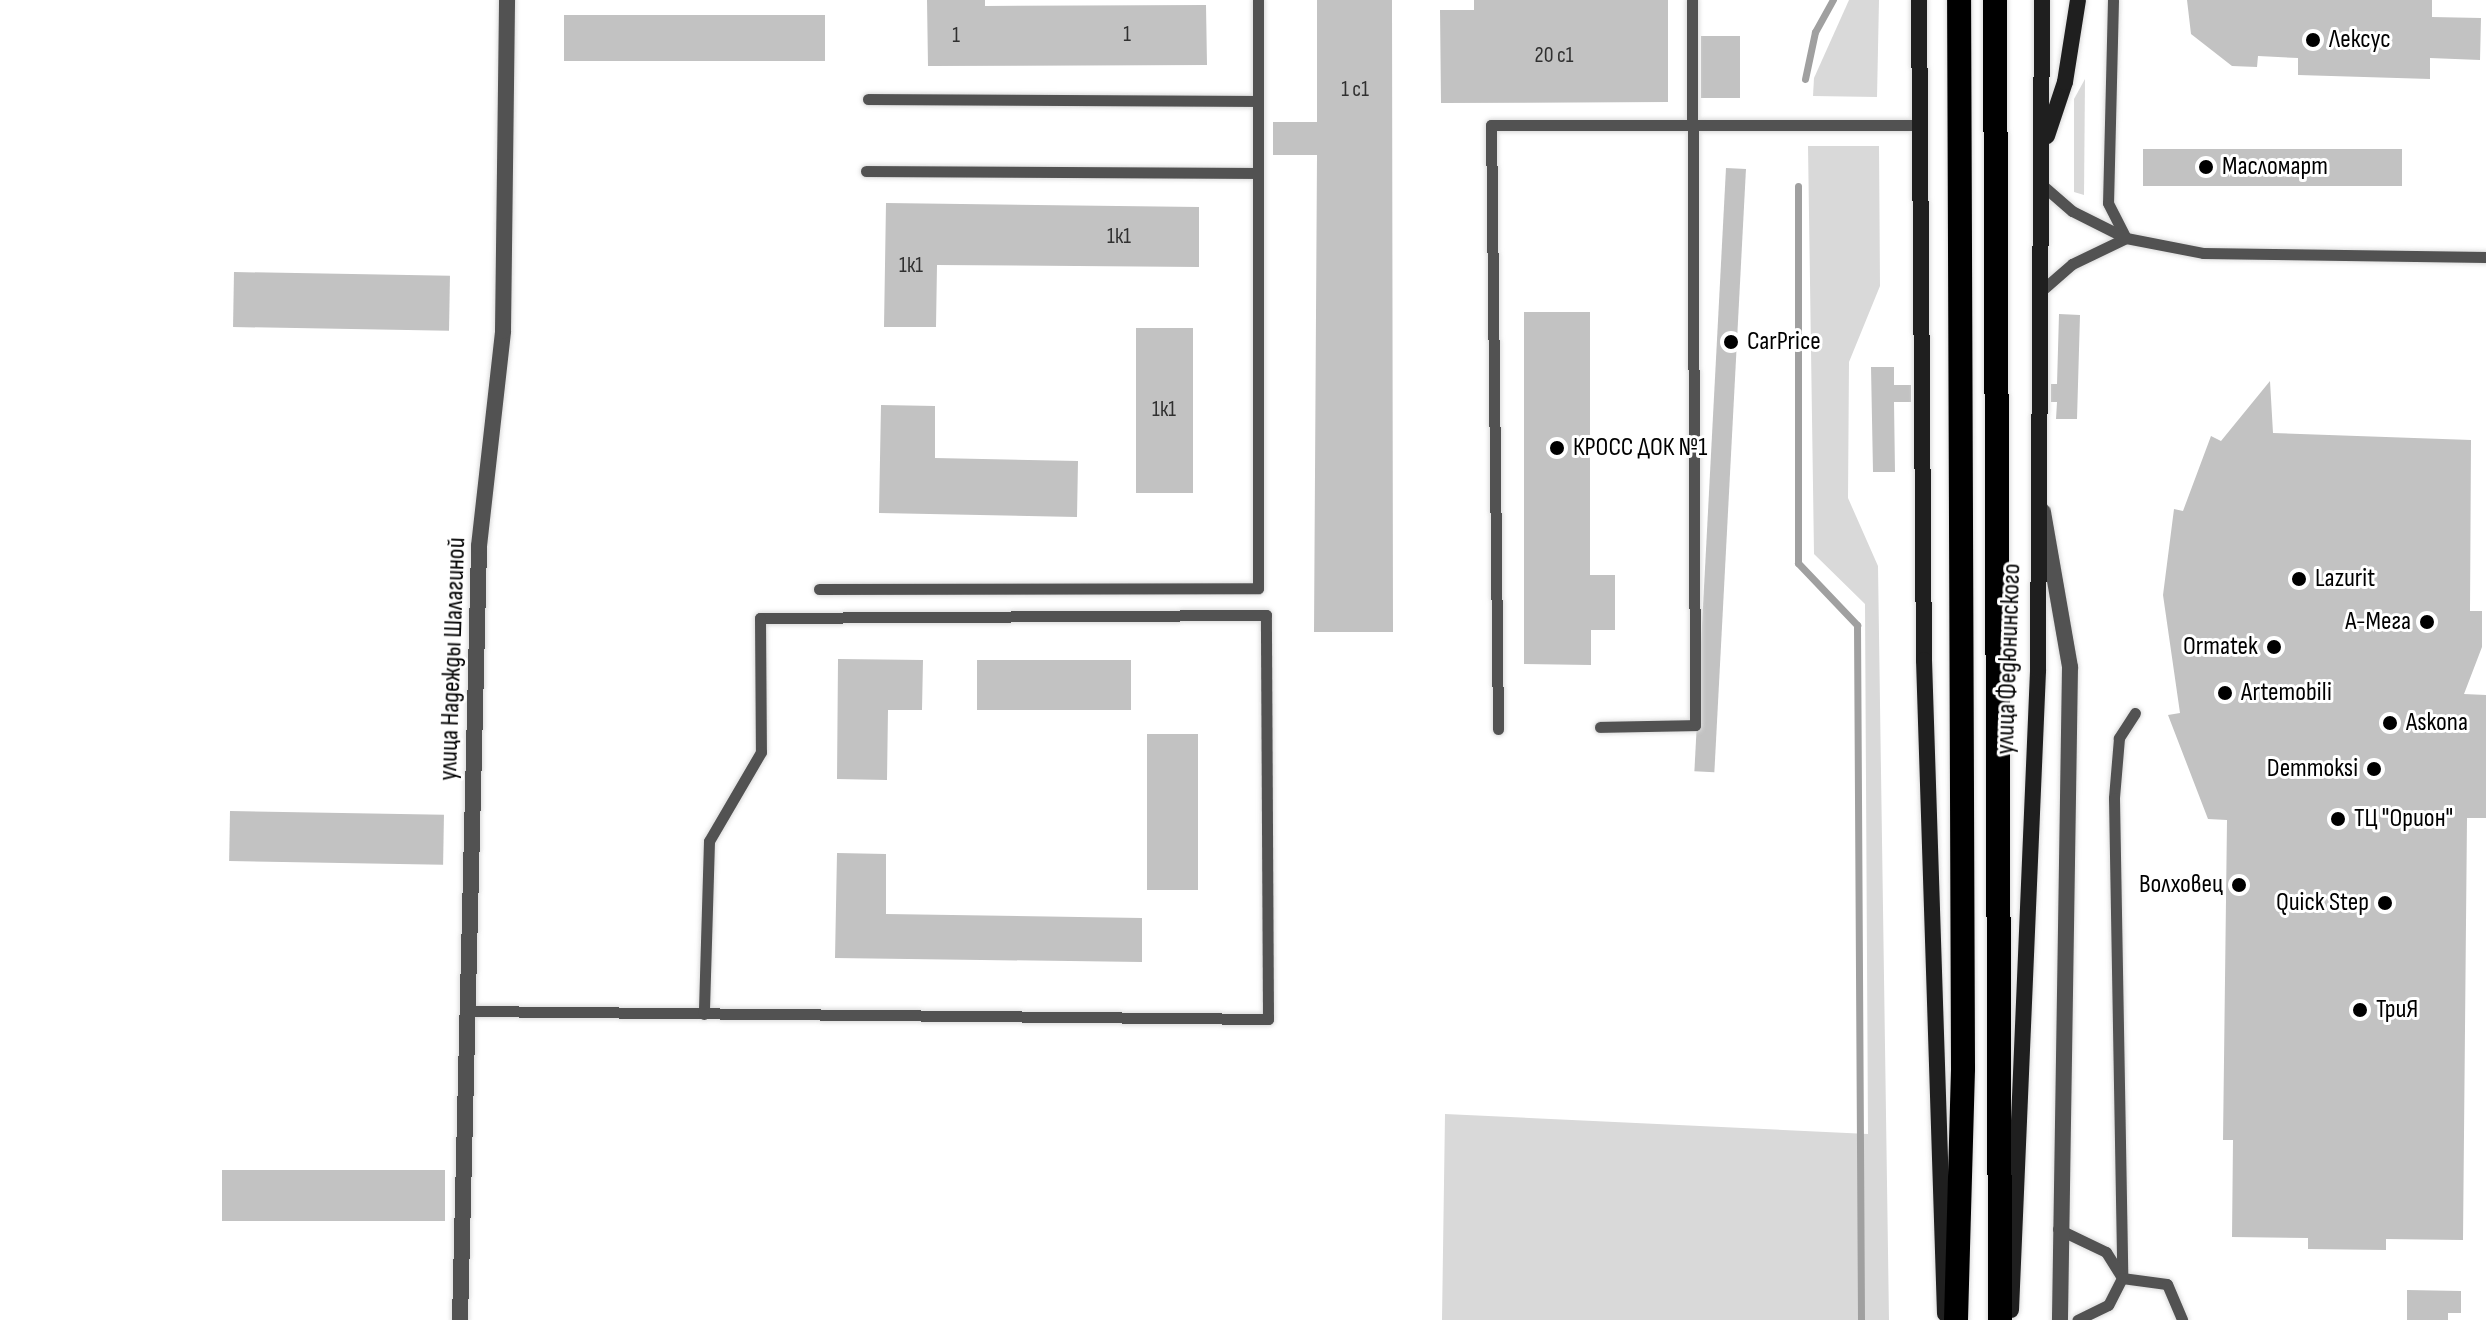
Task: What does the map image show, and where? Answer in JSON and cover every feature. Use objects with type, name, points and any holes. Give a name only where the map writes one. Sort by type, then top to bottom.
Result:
[{"type":"highway","name":"улица Федюнинского","points":[[1956,1320],[1963,1068],[1959,0]]},
{"type":"highway","name":"улица Федюнинского","points":[[1995,0],[2000,1320]]},
{"type":"main road","points":[[1919,0],[1924,660],[1946,1320]]},
{"type":"main road","name":"улица Федюнинского","points":[[2010,1320],[2042,507],[2042,0]]},
{"type":"main road","points":[[2042,153],[2065,82],[2078,0]]},
{"type":"street","name":"улица Надежды Шалагиной","points":[[460,1320],[479,546],[503,331],[507,0]]},
{"type":"street","points":[[2042,507],[2070,667],[2058,1229],[2060,1320]]},
{"type":"lane","points":[[819,589],[1258,588],[1258,0]]},
{"type":"lane","points":[[1600,727],[1695,725],[1692,0]]},
{"type":"lane","points":[[2113,0],[2108,203],[2126,238]]},
{"type":"lane","points":[[868,99],[1258,101]]},
{"type":"lane","points":[[1498,729],[1491,125],[1920,125]]},
{"type":"lane","points":[[866,171],[1258,173]]},
{"type":"lane","points":[[2042,185],[2072,211],[2126,238],[2203,253],[2486,257]]},
{"type":"lane","points":[[2041,291],[2072,264],[2126,238]]},
{"type":"lane","points":[[467,1011],[704,1014],[1268,1019],[1266,615],[760,618],[761,752],[709,841],[704,1014]]},
{"type":"lane","points":[[2077,1320],[2108,1305],[2122,1278],[2114,798],[2119,738],[2135,713]]},
{"type":"lane","points":[[2058,1229],[2106,1252],[2122,1278]]},
{"type":"lane","points":[[2122,1278],[2167,1284],[2182,1320]]},
{"type":"shaded area","points":[[1849,0],[1879,0],[1877,97],[1813,96],[1814,78]]},
{"type":"shaded area","points":[[2085,79],[2084,195],[2074,192],[2074,99]]},
{"type":"shaded area","points":[[1808,146],[1879,146],[1880,286],[1849,362],[1848,498],[1878,566],[1889,1320],[1442,1320],[1445,1114],[1868,1134],[1865,604],[1814,554]]},
{"type":"building","points":[[927,0],[985,0],[985,6],[1206,5],[1207,65],[928,66]]},
{"type":"building","points":[[1317,0],[1392,0],[1393,632],[1314,632],[1317,155],[1273,155],[1273,122],[1317,122]]},
{"type":"building","points":[[1474,0],[1668,0],[1668,102],[1441,103],[1440,10],[1474,10]]},
{"type":"building","name":"Лексус","points":[[2187,0],[2432,0],[2432,17],[2481,18],[2480,60],[2430,58],[2430,79],[2298,75],[2298,58],[2258,56],[2257,67],[2232,66],[2191,34]]},
{"type":"building","points":[[564,15],[825,15],[825,61],[564,61]]},
{"type":"building","points":[[1701,36],[1740,36],[1740,98],[1701,98]]},
{"type":"building","points":[[2143,149],[2402,149],[2402,186],[2143,186]]},
{"type":"building","points":[[1726,168],[1746,169],[1714,772],[1694,771]]},
{"type":"building","points":[[886,203],[1199,207],[1199,267],[937,265],[936,327],[884,327]]},
{"type":"building","points":[[234,272],[450,276],[449,331],[233,327]]},
{"type":"building","name":"КРОСС ДОК №1","points":[[1524,312],[1590,312],[1590,575],[1615,575],[1615,630],[1591,630],[1591,665],[1524,664]]},
{"type":"building","points":[[2059,314],[2080,315],[2077,419],[2056,419],[2057,402],[2051,402],[2051,384],[2057,384]]},
{"type":"building","points":[[1136,328],[1193,328],[1193,493],[1136,493]]},
{"type":"building","points":[[1871,367],[1894,367],[1894,385],[1911,385],[1911,402],[1894,402],[1895,472],[1873,472]]},
{"type":"building","name":"ТЦ \"Орион\"","points":[[2270,381],[2273,433],[2471,440],[2470,611],[2482,611],[2482,647],[2464,694],[2486,695],[2486,818],[2467,818],[2463,1240],[2386,1239],[2386,1250],[2308,1249],[2308,1238],[2232,1237],[2233,1140],[2223,1140],[2227,820],[2208,819],[2168,715],[2180,713],[2163,595],[2174,509],[2183,511],[2211,436],[2221,441]]},
{"type":"building","points":[[881,405],[935,406],[935,458],[1078,461],[1077,517],[879,513]]},
{"type":"building","points":[[838,659],[923,660],[922,710],[888,710],[887,780],[837,779]]},
{"type":"building","points":[[977,660],[1131,660],[1131,710],[977,710]]},
{"type":"building","points":[[1147,734],[1198,734],[1198,890],[1147,890]]},
{"type":"building","points":[[230,811],[444,815],[443,865],[229,861]]},
{"type":"building","points":[[837,853],[886,854],[886,914],[1142,918],[1142,962],[835,958]]},
{"type":"building","points":[[222,1170],[445,1170],[445,1221],[222,1221]]},
{"type":"building","points":[[2407,1290],[2461,1291],[2461,1313],[2448,1313],[2448,1320],[2407,1320]]},
{"type":"waterway","points":[[1805,79],[1815,32],[1833,0]]},
{"type":"waterway","points":[[1798,186],[1798,563],[1857,625],[1861,1320]]},
{"type":"place","name":"Лексус","points":[[2313,40]]},
{"type":"place","name":"Масломарт","points":[[2206,167]]},
{"type":"place","name":"CarPrice","points":[[1731,342]]},
{"type":"place","name":"КРОСС ДОК №1","points":[[1557,448]]},
{"type":"place","name":"Lazurit","points":[[2299,579]]},
{"type":"place","name":"А-Мега","points":[[2427,622]]},
{"type":"place","name":"Ormatek","points":[[2274,647]]},
{"type":"place","name":"Artemobili","points":[[2225,693]]},
{"type":"place","name":"Askona","points":[[2390,723]]},
{"type":"place","name":"Demmoksi","points":[[2374,769]]},
{"type":"place","name":"ТЦ \"Орион\"","points":[[2338,819]]},
{"type":"place","name":"Волховец","points":[[2239,885]]},
{"type":"place","name":"Quick Step","points":[[2385,903]]},
{"type":"place","name":"ТриЯ","points":[[2360,1010]]}]
